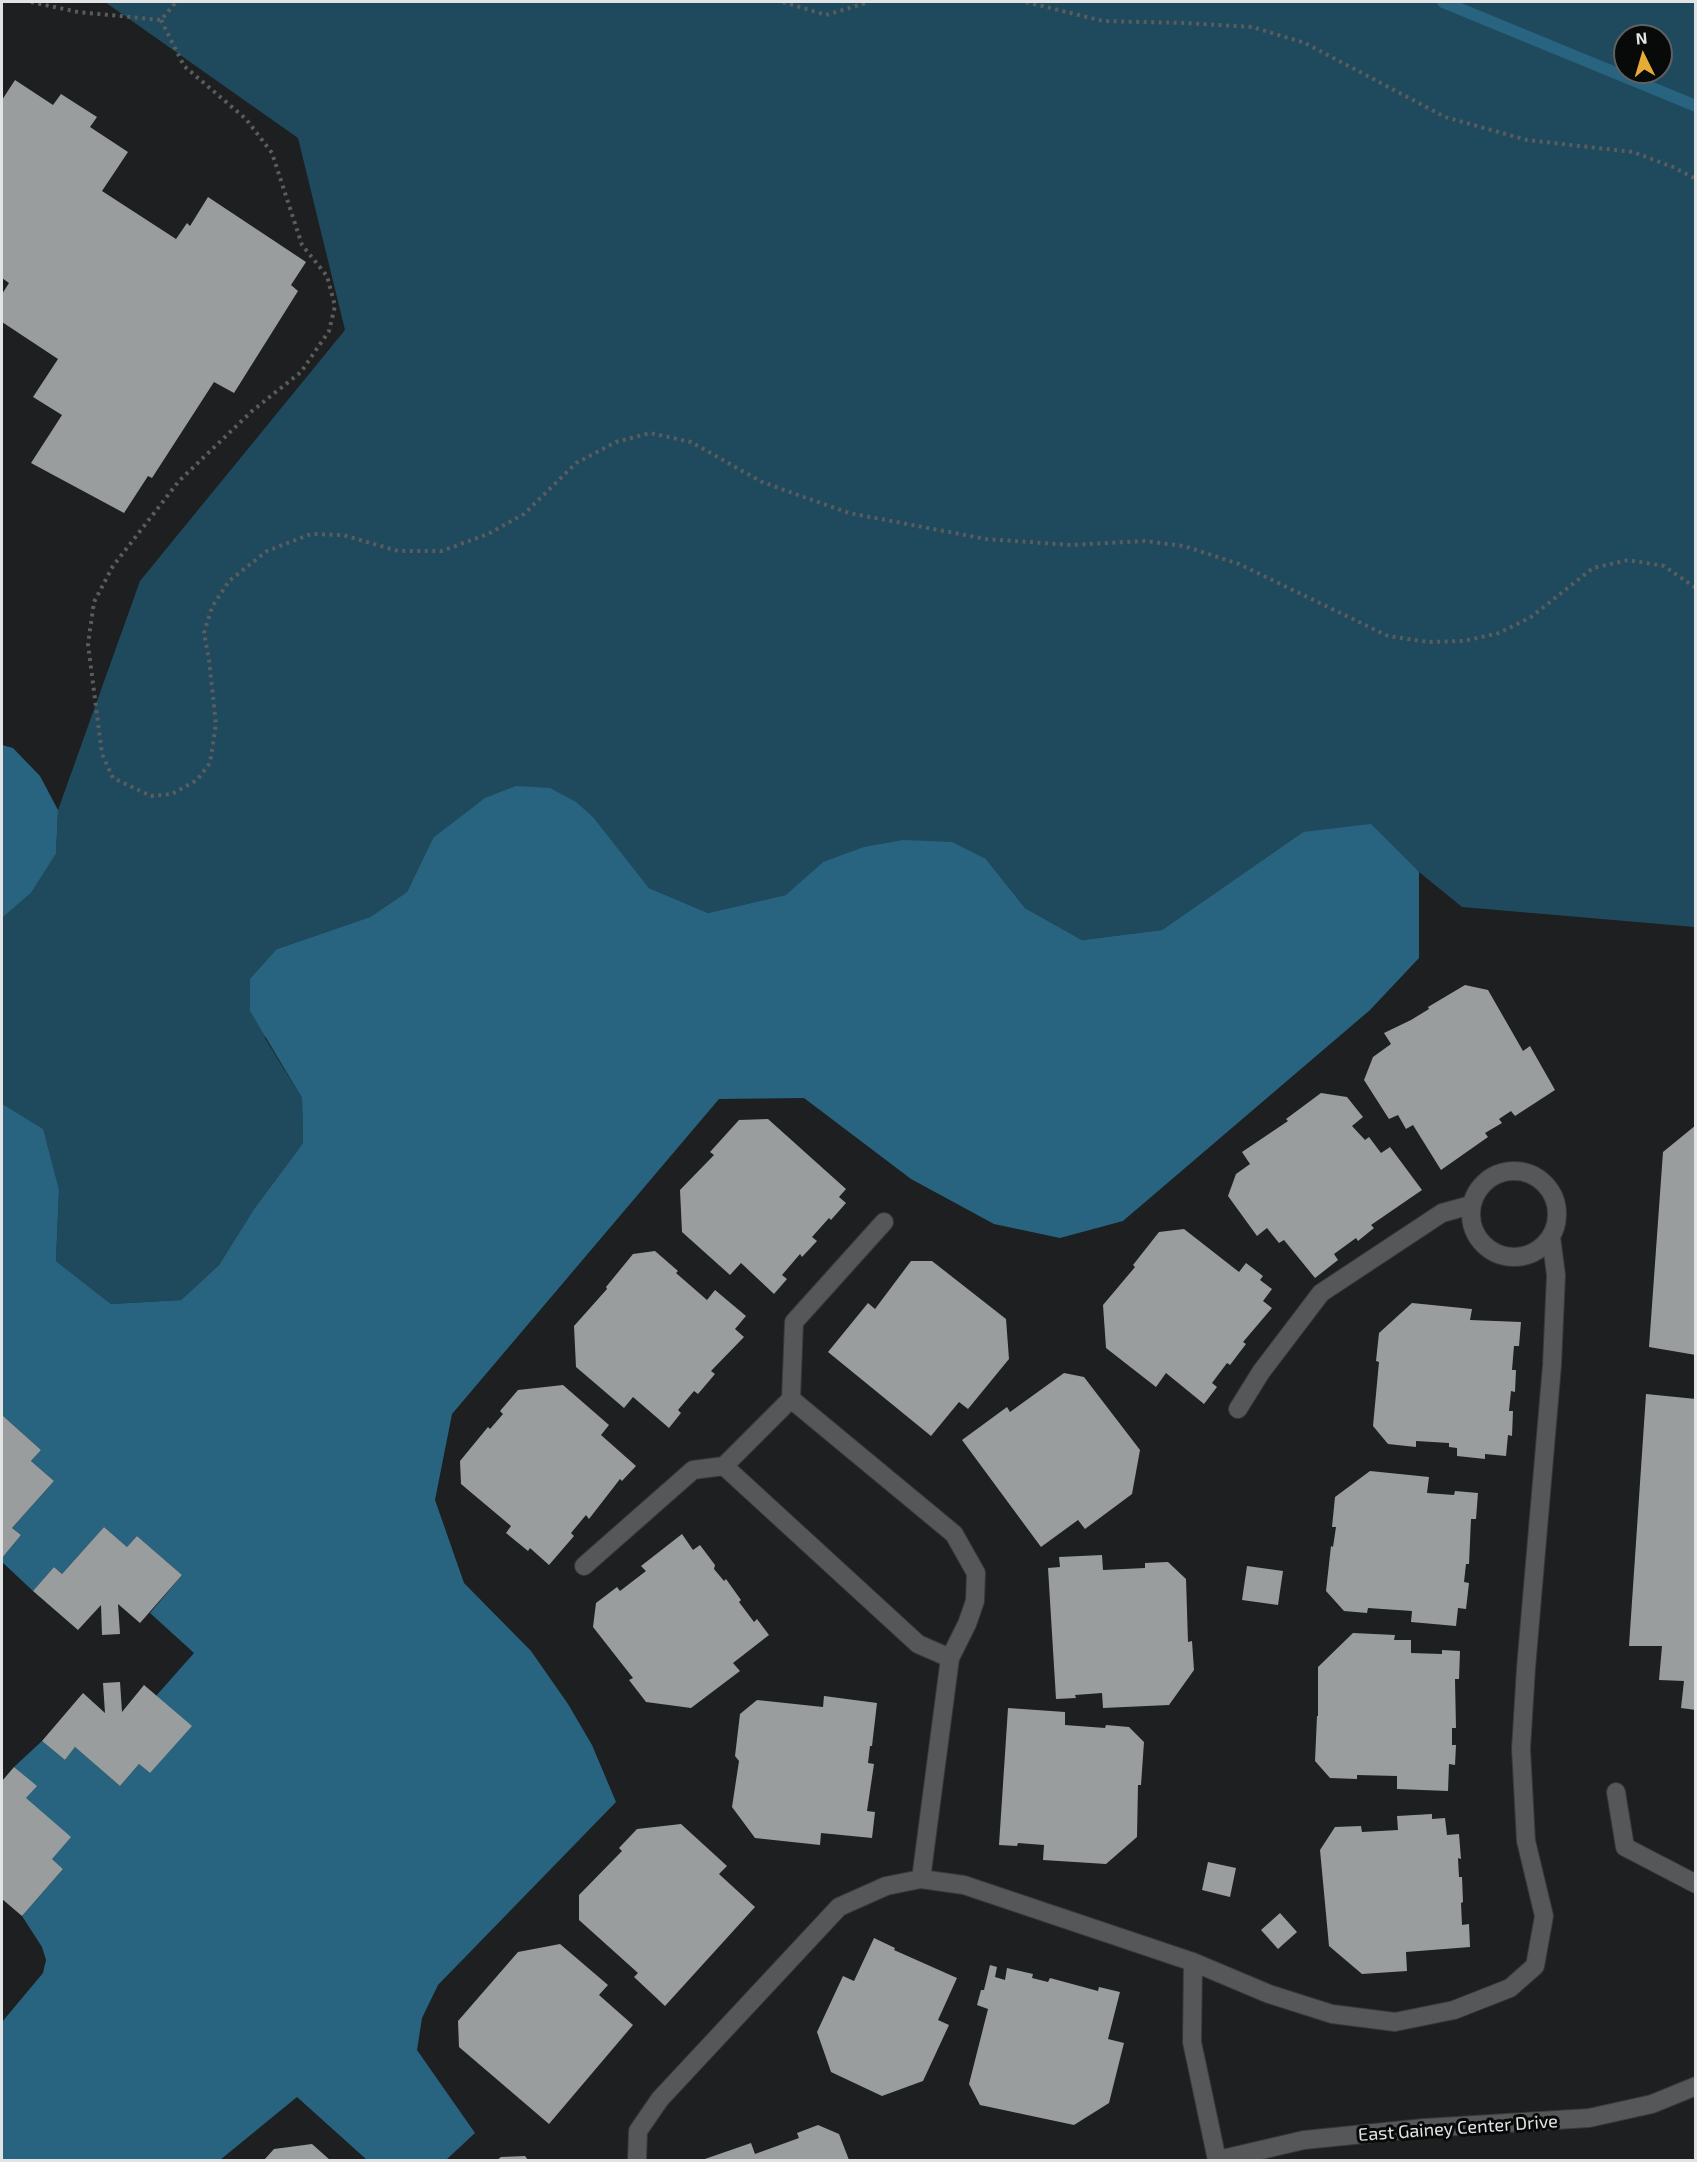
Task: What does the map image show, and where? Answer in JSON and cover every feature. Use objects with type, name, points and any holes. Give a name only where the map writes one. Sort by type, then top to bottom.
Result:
[{"type":"street","points":[[1511,1170],[1531,1173],[1542,1180],[1554,1195],[1558,1211],[1557,1223],[1551,1237],[1531,1254],[1516,1258],[1496,1254],[1480,1242],[1470,1221],[1471,1205],[1475,1193],[1488,1178],[1511,1170]]},
{"type":"street","points":[[1238,1409],[1261,1372],[1321,1293],[1442,1213],[1471,1205]]},
{"type":"street","points":[[584,1566],[693,1470],[724,1466],[791,1399],[794,1322],[884,1222]]},
{"type":"street","points":[[638,2160],[638,2131],[660,2099],[839,1907],[886,1886],[921,1879],[964,1885],[1193,1962],[1269,1994],[1332,2013],[1395,2022],[1454,2010],[1510,1988],[1535,1966],[1544,1916],[1526,1841],[1521,1749],[1552,1365],[1556,1275],[1551,1237]]},
{"type":"street","points":[[791,1399],[954,1534],[976,1573],[975,1601],[968,1624],[950,1659],[921,1879]]},
{"type":"street","points":[[724,1466],[918,1644],[950,1659]]},
{"type":"street","points":[[1616,1792],[1624,1846],[1695,1884]]},
{"type":"street","points":[[1193,1962],[1192,2042],[1217,2160]]},
{"type":"street","name":"East Gainey Center Drive","points":[[1217,2160],[1304,2140],[1424,2128],[1589,2118],[1652,2103],[1695,2086]]},
{"type":"path","points":[[31,2],[78,12],[161,20]]},
{"type":"path","points":[[161,20],[176,2]]},
{"type":"path","points":[[783,2],[826,15],[869,2]]},
{"type":"path","points":[[1026,2],[1104,21],[1252,27],[1305,43],[1444,117],[1527,140],[1633,152],[1673,167],[1695,179]]},
{"type":"path","points":[[161,20],[184,66],[246,118],[272,153],[302,245],[327,276],[334,306],[329,331],[301,372],[252,411],[179,480],[113,566],[94,602],[88,644],[102,754],[113,778],[151,796],[172,794],[197,780],[210,763],[216,724],[204,633],[212,607],[229,581],[267,551],[311,534],[343,535],[398,550],[442,551],[488,534],[524,514],[576,463],[616,442],[650,433],[691,442],[762,482],[849,513],[986,539],[1071,545],[1145,541],[1184,546],[1239,564],[1388,636],[1428,642],[1464,640],[1499,633],[1531,618],[1593,568],[1628,560],[1664,566],[1695,588]]},
{"type":"shaded area","points":[[105,2],[1695,2],[1695,927],[1462,907],[1419,872],[1303,832],[1162,930],[1082,940],[1025,908],[986,859],[823,862],[787,895],[708,913],[649,888],[594,818],[433,838],[407,892],[370,917],[277,949],[265,1038],[302,1098],[303,1143],[254,1209],[219,1265],[181,1300],[111,1304],[56,1261],[59,1190],[2,1104],[2,918],[31,893],[56,854],[58,810],[140,581],[345,330],[298,138]]},
{"type":"shaded area","points":[[2,745],[13,748],[40,776],[58,810],[56,854],[31,893],[2,918]]},
{"type":"shaded area","points":[[516,786],[550,788],[576,802],[594,818],[649,888],[708,913],[786,895],[823,862],[864,847],[903,840],[952,842],[986,859],[1025,908],[1082,940],[1162,930],[1303,832],[1371,824],[1419,872],[1419,958],[1370,1010],[1123,1221],[1060,1238],[994,1224],[911,1179],[804,1098],[719,1099],[452,1414],[435,1500],[464,1583],[531,1651],[568,1704],[592,1745],[616,1802],[438,1985],[422,2018],[417,2050],[475,2133],[446,2160],[367,2160],[297,2097],[220,2160],[2,2160],[2,2022],[43,1973],[46,1960],[42,1947],[22,1916],[63,1869],[52,1859],[26,1798],[36,1786],[14,1767],[42,1741],[65,1760],[75,1747],[120,1786],[139,1764],[150,1773],[156,1696],[194,1653],[150,1613],[182,1575],[137,1536],[127,1547],[104,1527],[62,1574],[54,1567],[33,1591],[2,1562],[2,1558],[21,1535],[12,1528],[54,1481],[31,1461],[41,1450],[2,1415],[2,1104],[43,1129],[59,1190],[56,1261],[111,1304],[181,1300],[219,1265],[254,1209],[303,1143],[302,1098],[250,1011],[250,979],[277,949],[370,917],[407,892],[433,838],[485,798]]},
{"type":"building","points":[[15,80],[53,105],[61,94],[97,117],[90,127],[128,152],[102,191],[176,239],[187,223],[190,226],[208,197],[306,262],[291,285],[298,291],[234,393],[214,382],[152,478],[148,476],[124,513],[31,463],[62,415],[33,397],[58,359],[2,322],[2,294],[9,283],[2,278],[2,100]]},
{"type":"building","points":[[1465,985],[1488,990],[1523,1051],[1530,1046],[1555,1090],[1515,1116],[1511,1111],[1499,1119],[1502,1123],[1485,1133],[1488,1137],[1441,1170],[1413,1125],[1406,1129],[1398,1115],[1389,1119],[1364,1080],[1373,1057],[1391,1044],[1384,1033],[1411,1020]]},
{"type":"building","points":[[1321,1093],[1347,1097],[1363,1117],[1352,1126],[1365,1140],[1369,1137],[1381,1153],[1390,1147],[1422,1190],[1371,1225],[1374,1228],[1358,1241],[1356,1238],[1334,1254],[1338,1260],[1315,1278],[1284,1240],[1279,1243],[1267,1228],[1257,1236],[1228,1196],[1236,1174],[1250,1164],[1242,1152],[1288,1121],[1286,1119]]},
{"type":"building","points":[[768,1119],[846,1189],[839,1197],[846,1203],[812,1237],[817,1241],[802,1257],[800,1254],[782,1275],[787,1279],[774,1294],[741,1263],[730,1275],[682,1232],[680,1190],[714,1155],[710,1152],[739,1120]]},
{"type":"building","points":[[1696,1125],[1696,1355],[1649,1347],[1663,1152]]},
{"type":"building","points":[[1184,1229],[1239,1272],[1246,1263],[1263,1276],[1260,1280],[1272,1289],[1263,1301],[1272,1308],[1243,1342],[1246,1344],[1230,1365],[1227,1363],[1212,1383],[1217,1387],[1204,1404],[1166,1373],[1156,1387],[1106,1348],[1103,1305],[1135,1267],[1133,1265],[1159,1232]]},
{"type":"building","points":[[655,1251],[707,1300],[715,1290],[746,1316],[735,1329],[744,1337],[711,1371],[715,1374],[698,1394],[694,1391],[678,1410],[681,1413],[669,1428],[633,1397],[624,1408],[576,1367],[574,1326],[607,1289],[606,1287],[633,1254]]},
{"type":"building","points":[[911,1261],[932,1261],[1006,1319],[1009,1359],[968,1409],[959,1402],[931,1436],[828,1352],[868,1303],[875,1309]]},
{"type":"building","points":[[1412,1303],[1472,1309],[1470,1320],[1521,1322],[1519,1346],[1514,1346],[1512,1370],[1516,1370],[1515,1392],[1511,1391],[1509,1411],[1513,1411],[1512,1436],[1508,1435],[1506,1456],[1485,1454],[1485,1459],[1457,1456],[1457,1448],[1449,1447],[1449,1443],[1416,1441],[1416,1447],[1388,1444],[1373,1426],[1379,1362],[1376,1361],[1379,1333]]},
{"type":"building","points":[[1064,1373],[1084,1377],[1140,1450],[1132,1494],[1085,1529],[1078,1520],[1041,1547],[962,1440],[1007,1407],[1010,1412]]},
{"type":"building","points":[[563,1385],[609,1425],[601,1435],[636,1466],[622,1481],[620,1479],[589,1519],[586,1515],[571,1533],[574,1536],[549,1565],[530,1548],[528,1551],[506,1533],[511,1526],[461,1484],[460,1461],[488,1427],[490,1429],[503,1414],[500,1411],[518,1390]]},
{"type":"building","points":[[1646,1394],[1696,1399],[1696,1710],[1681,1708],[1684,1681],[1659,1680],[1662,1646],[1629,1646]]},
{"type":"building","points":[[2,1415],[41,1450],[31,1461],[54,1481],[12,1528],[21,1535],[2,1558]]},
{"type":"building","points":[[1370,1471],[1429,1477],[1427,1493],[1454,1495],[1455,1491],[1478,1493],[1476,1519],[1471,1519],[1469,1564],[1466,1564],[1464,1582],[1469,1583],[1466,1609],[1458,1608],[1456,1626],[1411,1622],[1412,1611],[1368,1608],[1367,1613],[1344,1611],[1326,1591],[1331,1546],[1333,1547],[1336,1527],[1332,1527],[1335,1497]]},
{"type":"building","points":[[104,1527],[127,1547],[137,1536],[182,1575],[140,1623],[118,1604],[120,1634],[102,1635],[101,1605],[78,1630],[33,1591],[54,1567],[62,1574]]},
{"type":"building","points":[[682,1534],[693,1550],[700,1545],[715,1565],[714,1569],[724,1581],[726,1579],[754,1622],[757,1619],[769,1635],[733,1663],[740,1671],[691,1708],[646,1702],[629,1680],[633,1678],[593,1627],[596,1603],[617,1587],[620,1591],[646,1571],[641,1566]]},
{"type":"building","points":[[1102,1555],[1103,1570],[1145,1568],[1145,1563],[1168,1562],[1186,1579],[1188,1642],[1192,1641],[1194,1670],[1169,1705],[1103,1708],[1102,1693],[1056,1699],[1048,1568],[1060,1567],[1059,1557]]},
{"type":"building","points":[[1247,1566],[1283,1571],[1278,1605],[1242,1600]]},
{"type":"building","points":[[1353,1633],[1395,1635],[1394,1640],[1411,1640],[1411,1653],[1442,1654],[1442,1650],[1460,1651],[1459,1679],[1455,1679],[1456,1728],[1452,1728],[1452,1745],[1456,1745],[1455,1765],[1449,1764],[1448,1791],[1397,1789],[1397,1776],[1357,1775],[1357,1779],[1330,1778],[1315,1761],[1318,1667]]},
{"type":"building","points":[[120,1682],[122,1712],[144,1685],[192,1726],[150,1773],[139,1764],[120,1786],[75,1747],[65,1760],[42,1741],[83,1693],[105,1713],[103,1683]]},
{"type":"building","points":[[824,1696],[877,1703],[868,1763],[874,1764],[867,1811],[875,1812],[872,1838],[821,1833],[820,1845],[755,1838],[732,1807],[739,1761],[735,1756],[740,1714],[757,1700],[823,1707]]},
{"type":"building","points":[[1008,1708],[1065,1712],[1065,1725],[1129,1727],[1144,1742],[1141,1785],[1138,1785],[1137,1837],[1106,1864],[1043,1860],[1044,1845],[1018,1843],[1017,1846],[999,1845]]},
{"type":"building","points":[[14,1767],[37,1786],[26,1798],[71,1837],[52,1859],[63,1869],[22,1916],[2,1899],[2,1781]]},
{"type":"building","points":[[1432,1814],[1432,1819],[1445,1818],[1447,1835],[1459,1834],[1462,1925],[1469,1924],[1470,1947],[1406,1952],[1407,1971],[1362,1974],[1329,1946],[1320,1850],[1335,1827],[1361,1826],[1362,1832],[1398,1830],[1397,1816]]},
{"type":"building","points":[[681,1824],[727,1866],[719,1874],[755,1907],[665,2006],[634,1977],[638,1973],[579,1920],[579,1895],[622,1851],[619,1848],[637,1829]]},
{"type":"building","points":[[1208,1862],[1236,1868],[1230,1897],[1202,1890]]},
{"type":"building","points":[[1280,1913],[1297,1932],[1278,1949],[1261,1930]]},
{"type":"building","points":[[874,1938],[895,1948],[894,1950],[957,1978],[938,2020],[949,2025],[923,2081],[882,2096],[831,2072],[817,2032],[843,1976],[854,1981]]},
{"type":"building","points":[[560,1944],[608,1985],[599,1995],[633,2025],[549,2124],[459,2047],[458,2021],[518,1952]]},
{"type":"building","points":[[990,1965],[997,1967],[995,1977],[1005,1980],[1007,1968],[1033,1974],[1032,1978],[1048,1982],[1050,1978],[1098,1991],[1099,1987],[1120,1992],[1108,2039],[1124,2043],[1109,2103],[1074,2125],[980,2105],[969,2084],[988,2009],[977,2005],[981,1990],[984,1990]]},
{"type":"building","points":[[818,2125],[839,2134],[849,2160],[702,2160],[751,2143],[755,2154],[799,2138],[797,2133]]},
{"type":"building","points":[[312,2144],[330,2160],[264,2160],[274,2149]]},
{"type":"building","points":[[525,2156],[528,2160],[497,2160],[501,2157]]},
{"type":"waterway","points":[[1443,2],[1696,106]]}]
